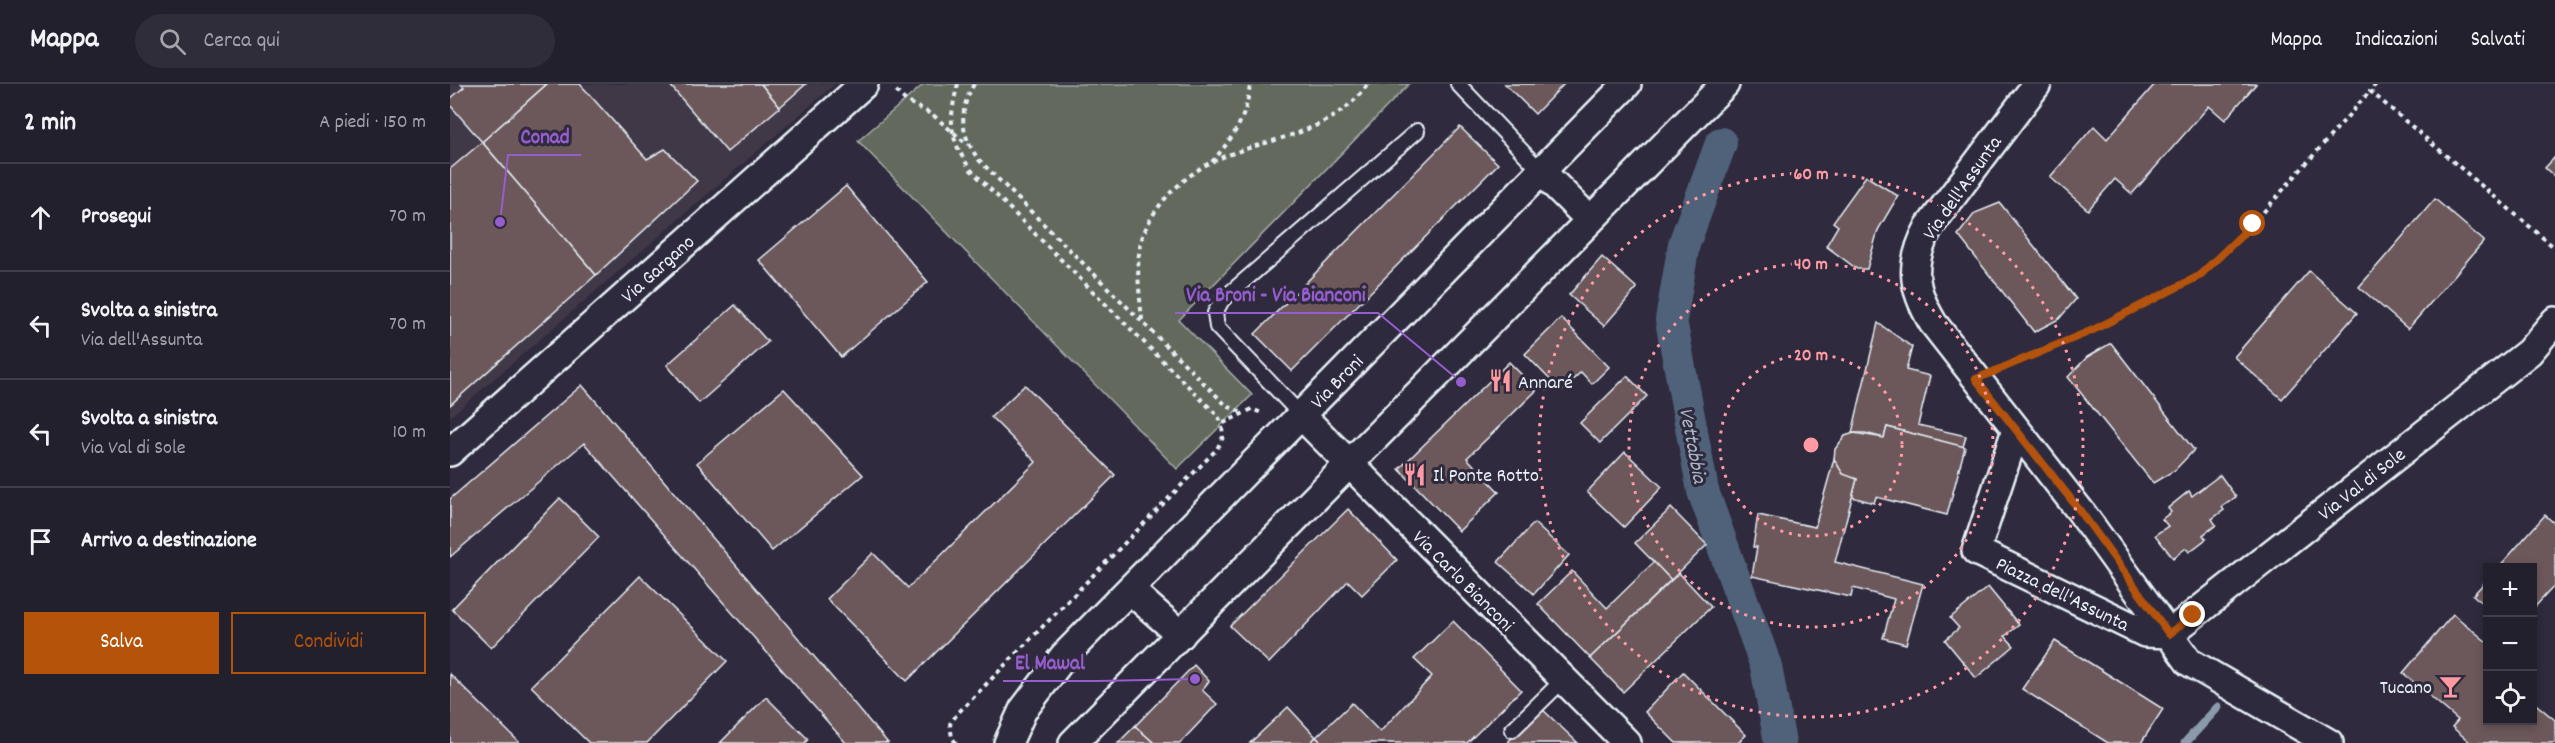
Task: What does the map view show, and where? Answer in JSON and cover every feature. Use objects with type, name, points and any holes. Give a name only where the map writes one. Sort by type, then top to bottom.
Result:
[{"type":"street","name":"Via Gargano","points":[[450,452],[864,84]]},
{"type":"street","name":"Via Broni","points":[[1008,743],[1023,710],[1064,656],[1627,84]]},
{"type":"street","points":[[1073,743],[1725,84]]},
{"type":"street","name":"Via dell'Assunta","points":[[2037,84],[1944,204],[1922,239],[1916,260],[1916,284],[1925,309],[1976,379],[2081,512],[2189,662],[2329,743]]},
{"type":"street","points":[[1540,170],[1590,220]]},
{"type":"street","name":"Via Val di Sole","points":[[2169,634],[2529,352],[2553,328]]},
{"type":"street","name":"Via Carlo Bianconi","points":[[1302,416],[1348,465],[1627,743]]},
{"type":"street","name":"Piazza dell'Assunta","points":[[2016,430],[1976,551],[2145,633],[2169,634]]},
{"type":"street","points":[[1130,590],[1181,635]]},
{"type":"lane","points":[[1458,84],[1540,170]]},
{"type":"lane","points":[[1302,416],[1217,327],[1215,313],[1222,300],[1417,131]]},
{"type":"lane","points":[[1512,729],[1564,679]]},
{"type":"path","points":[[956,743],[952,738],[950,724],[957,714],[1217,448],[1223,437],[1222,424],[1218,416],[971,170],[958,152],[951,130],[952,106],[958,84]]},
{"type":"path","points":[[968,146],[963,126],[963,112],[974,84]]},
{"type":"path","points":[[1212,162],[1230,140],[1248,107],[1250,84]]},
{"type":"path","points":[[1142,321],[1139,261],[1141,242],[1149,221],[1161,202],[1187,177],[1212,162],[1315,127],[1343,109],[1368,84]]},
{"type":"path","points":[[1976,379],[2093,330],[2199,276],[2253,224],[2376,84]]},
{"type":"path","points":[[896,91],[906,102],[933,115],[951,130],[1227,406],[1242,412],[1222,424]]},
{"type":"path","points":[[2370,91],[2555,248]]},
{"type":"shaded area","points":[[450,84],[835,84],[450,417]]},
{"type":"green space","points":[[924,84],[1409,84],[1179,320],[1252,395],[1177,469],[858,141]]},
{"type":"building","points":[[461,84],[547,84],[482,142],[450,105],[450,99],[464,87]]},
{"type":"building","points":[[547,84],[580,84],[647,159],[665,149],[697,181],[596,275],[482,142]]},
{"type":"building","points":[[669,84],[761,84],[780,107],[727,152]]},
{"type":"building","points":[[761,84],[806,84],[780,107]]},
{"type":"building","points":[[1505,84],[1564,84],[1535,114]]},
{"type":"building","points":[[2155,84],[2256,84],[2225,120],[2209,106],[2132,194],[2115,179],[2088,210],[2050,177],[2094,126],[2107,139]]},
{"type":"building","points":[[1460,127],[1498,164],[1292,371],[1255,334]]},
{"type":"building","points":[[482,142],[596,275],[450,405],[450,169]]},
{"type":"building","points":[[2555,157],[2555,177],[2545,168]]},
{"type":"building","points":[[1866,176],[1898,196],[1878,230],[1867,269],[1857,269],[1826,246],[1838,226],[1833,222]]},
{"type":"building","points":[[846,186],[928,282],[841,357],[759,260]]},
{"type":"building","points":[[2435,199],[2484,241],[2408,329],[2359,287]]},
{"type":"building","points":[[2000,203],[2076,299],[2059,319],[2034,332],[1958,235],[1975,213]]},
{"type":"building","points":[[1602,257],[1637,288],[1604,326],[1569,295]]},
{"type":"building","points":[[2309,271],[2357,313],[2282,399],[2234,357]]},
{"type":"building","points":[[735,305],[768,342],[699,403],[667,365]]},
{"type":"building","points":[[1561,318],[1609,367],[1592,384],[1581,372],[1561,391],[1525,354]]},
{"type":"building","points":[[1878,323],[1912,347],[1906,370],[1930,376],[1918,425],[1966,436],[1963,447],[1887,427],[1884,438],[1865,433],[1852,433]]},
{"type":"building","points":[[2111,343],[2194,450],[2175,470],[2153,483],[2068,377],[2087,357]]},
{"type":"building","points":[[1509,362],[1537,390],[1467,458],[1499,492],[1459,531],[1399,469]]},
{"type":"building","points":[[1627,376],[1647,396],[1600,443],[1580,423]]},
{"type":"building","points":[[582,385],[888,743],[846,743],[584,443],[450,557],[450,499]]},
{"type":"building","points":[[1025,385],[1115,475],[907,681],[827,599],[873,553],[908,588],[1036,462],[991,417]]},
{"type":"building","points":[[784,389],[863,475],[772,551],[697,463]]},
{"type":"building","points":[[1887,427],[1965,447],[1947,515],[1876,497],[1874,503],[1852,497],[1857,479],[1847,477],[1839,470],[1834,459],[1835,449],[1845,436],[1854,433],[1884,438]]},
{"type":"building","points":[[1625,452],[1662,487],[1624,527],[1587,492]]},
{"type":"building","points":[[1834,459],[1843,474],[1857,479],[1835,562],[1923,584],[1906,644],[1883,638],[1894,599],[1853,588],[1851,597],[1752,576],[1757,547],[1753,547],[1758,515],[1815,527]]},
{"type":"building","points":[[2220,475],[2236,497],[2222,507],[2224,510],[2212,519],[2216,525],[2203,535],[2206,539],[2189,552],[2186,548],[2173,558],[2155,535],[2168,526],[2162,519],[2171,512],[2168,508],[2189,491],[2192,496]]},
{"type":"building","points":[[560,498],[599,537],[491,648],[452,609]]},
{"type":"building","points":[[1671,508],[1707,545],[1671,580],[1635,543]]},
{"type":"building","points":[[1348,509],[1397,560],[1362,595],[1348,581],[1269,663],[1230,626]]},
{"type":"building","points":[[2545,515],[2555,524],[2555,585],[2537,605],[2537,563],[2502,563]]},
{"type":"building","points":[[1534,523],[1569,555],[1534,594],[1498,562]]},
{"type":"building","points":[[1654,562],[1671,580],[1590,658],[1538,604],[1572,571],[1607,608]]},
{"type":"building","points":[[1679,573],[1711,607],[1623,692],[1590,658]]},
{"type":"building","points":[[640,576],[727,661],[647,743],[589,743],[531,686]]},
{"type":"building","points":[[2483,584],[2483,604],[2473,595]]},
{"type":"building","points":[[1988,587],[2019,625],[2005,636],[2014,646],[1976,678],[1945,640],[1959,628],[1950,618]]},
{"type":"building","points":[[2453,614],[2483,639],[2483,725],[2537,725],[2537,705],[2555,720],[2555,743],[2471,743],[2452,727],[2458,720],[2403,673]]},
{"type":"building","points":[[1453,621],[1521,690],[1467,743],[1322,743],[1316,737],[1352,703],[1380,732],[1432,676],[1414,659]]},
{"type":"building","points":[[2055,641],[2163,709],[2141,743],[2108,743],[2022,689]]},
{"type":"building","points":[[1194,665],[1209,681],[1202,690],[1217,704],[1180,743],[1154,743],[1135,726]]},
{"type":"building","points":[[1683,672],[1746,735],[1738,743],[1676,743],[1645,712]]},
{"type":"building","points":[[450,674],[520,743],[450,743]]},
{"type":"building","points":[[766,697],[808,739],[805,743],[720,743]]},
{"type":"building","points":[[1288,707],[1316,737],[1310,743],[1250,743]]},
{"type":"building","points":[[1541,708],[1578,743],[1507,743]]},
{"type":"building","points":[[1135,726],[1154,743],[1118,743]]},
{"type":"building","points":[[1316,737],[1322,743],[1310,743]]},
{"type":"waterway","name":"Vettabbia","points":[[1721,143],[1684,244],[1671,320],[1703,491],[1766,666],[1780,743]]},
{"type":"waterway","points":[[2185,743],[2218,707]]},
{"type":"place","name":"Conad","points":[[500,222]]},
{"type":"place","name":"Annaré","points":[[1500,381]]},
{"type":"place","name":"Via Broni - Via Bianconi","points":[[1461,382]]},
{"type":"place","name":"Il Ponte Rotto","points":[[1415,474]]},
{"type":"place","name":"El Mawal","points":[[1195,679]]},
{"type":"place","name":"Tucano","points":[[2450,686]]},
{"type":"route","points":[[2193,615],[2169,634],[2081,512],[1976,379],[2093,330],[2199,276],[2253,224]]}]
